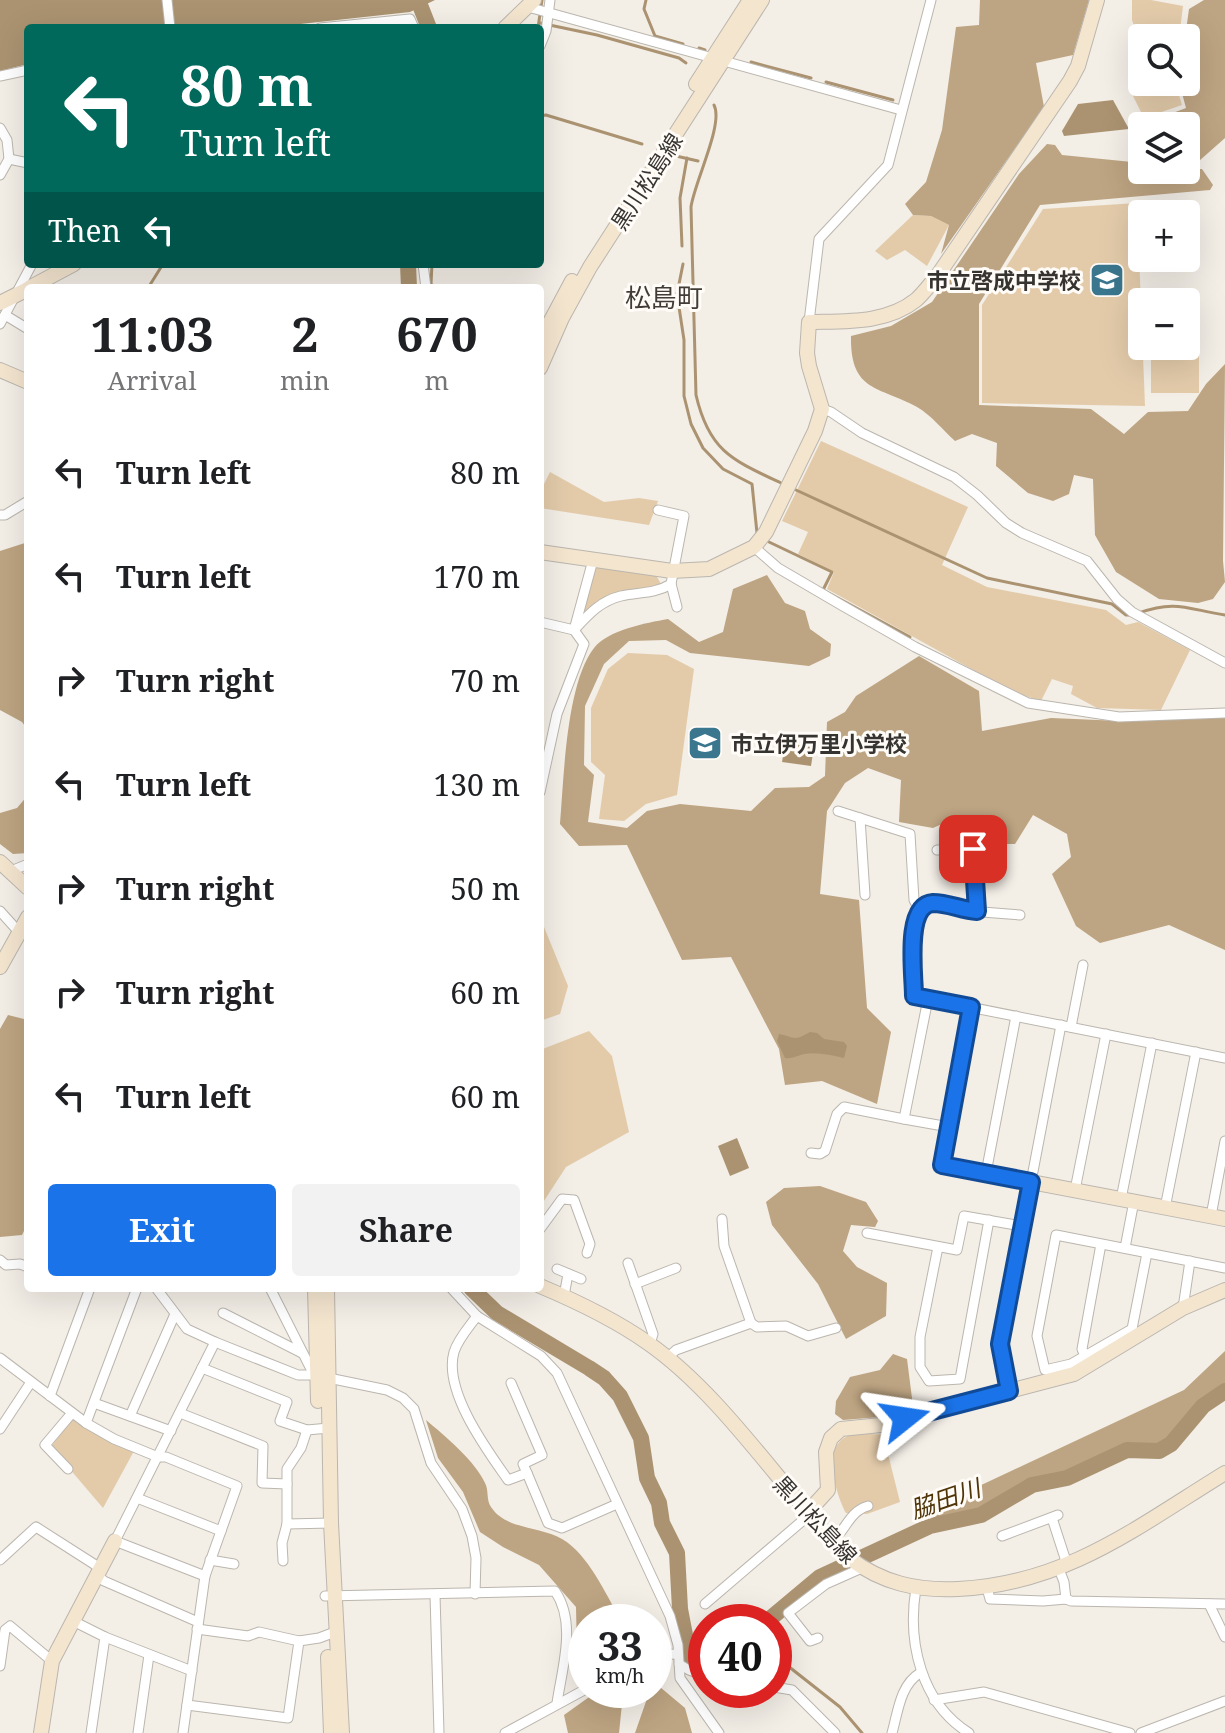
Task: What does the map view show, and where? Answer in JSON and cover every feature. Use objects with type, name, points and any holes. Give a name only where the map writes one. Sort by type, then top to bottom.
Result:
[{"type":"street","points":[[167,0],[170,24]]},
{"type":"street","points":[[544,36],[550,0]]},
{"type":"street","name":"黒川松島線","points":[[544,359],[590,267],[717,60],[750,0]]},
{"type":"street","name":"黒川松島線","points":[[544,334],[586,257],[717,60],[762,0]]},
{"type":"street","points":[[544,553],[672,578],[709,569],[754,547],[766,532],[815,431],[822,409],[807,353],[819,239],[888,165],[931,0]]},
{"type":"street","points":[[809,322],[886,316],[915,300],[938,275],[1070,81],[1078,66],[1097,0]]},
{"type":"street","points":[[509,24],[531,4],[549,14],[901,110]]},
{"type":"street","points":[[360,24],[410,19],[412,24]]},
{"type":"street","points":[[0,76],[24,71]]},
{"type":"street","points":[[0,128],[7,140],[9,159],[0,175]]},
{"type":"street","points":[[9,159],[24,162]]},
{"type":"street","points":[[37,284],[67,268]]},
{"type":"street","points":[[24,291],[1,309],[24,326]]},
{"type":"street","points":[[0,370],[24,380]]},
{"type":"street","points":[[822,409],[862,433],[954,477],[1006,523],[1087,561],[1117,599],[1136,614],[1225,663]]},
{"type":"street","points":[[0,515],[24,503]]},
{"type":"street","points":[[658,510],[684,516],[672,578],[677,607]]},
{"type":"street","points":[[754,547],[778,568],[879,626],[995,689],[1028,703],[1119,717],[1225,713]]},
{"type":"street","points":[[574,630],[593,560]]},
{"type":"street","points":[[574,630],[605,602],[622,596],[660,591],[672,578]]},
{"type":"street","points":[[544,623],[574,630],[584,644],[544,757]]},
{"type":"street","points":[[838,811],[910,834],[914,900],[919,909]]},
{"type":"street","points":[[860,818],[865,895]]},
{"type":"street","points":[[937,850],[973,849],[977,911]]},
{"type":"street","points":[[6,867],[24,884]]},
{"type":"street","points":[[1020,915],[977,911],[947,904],[928,903],[919,909],[914,921],[914,996],[1225,1058]]},
{"type":"street","points":[[0,911],[18,931]]},
{"type":"street","points":[[0,967],[24,923]]},
{"type":"street","points":[[1009,1391],[1000,1344],[1031,1182],[1083,965]]},
{"type":"street","points":[[904,1119],[928,999]]},
{"type":"street","points":[[971,1007],[942,1165],[1218,1218],[1225,1141]]},
{"type":"street","points":[[986,1173],[1016,1016]]},
{"type":"street","points":[[1075,1190],[1106,1034]]},
{"type":"street","points":[[1125,1248],[1128,1200],[1152,1043]]},
{"type":"street","points":[[1165,1208],[1196,1052]]},
{"type":"street","points":[[811,1153],[825,1151],[837,1114],[844,1107],[949,1127]]},
{"type":"street","points":[[544,1224],[562,1199],[574,1200],[590,1244],[587,1253]]},
{"type":"street","points":[[867,1233],[957,1250],[964,1216],[1022,1226]]},
{"type":"street","points":[[722,1219],[724,1246],[751,1323],[757,1327],[786,1326],[808,1336],[836,1328]]},
{"type":"street","points":[[938,1247],[920,1337],[920,1367],[929,1381],[960,1379],[989,1220]]},
{"type":"street","points":[[1147,1253],[1132,1329],[1071,1364],[1045,1370],[1037,1336],[1056,1235],[1225,1268]]},
{"type":"street","points":[[1085,1356],[1082,1349],[1101,1244]]},
{"type":"street","points":[[0,1260],[6,1265],[24,1266]]},
{"type":"street","points":[[1183,1308],[1190,1261]]},
{"type":"street","points":[[628,1263],[653,1334],[650,1344]]},
{"type":"street","points":[[635,1284],[676,1268]]},
{"type":"street","points":[[557,1269],[581,1279]]},
{"type":"street","points":[[564,1296],[568,1274]]},
{"type":"street","name":"黒川松島線","points":[[544,1288],[606,1315],[667,1358],[717,1407],[849,1558],[886,1580],[916,1588],[987,1588],[1026,1580],[1096,1553],[1225,1473]]},
{"type":"street","points":[[705,1604],[801,1522],[828,1490],[826,1452],[831,1438],[841,1429],[881,1425],[1074,1374],[1183,1308],[1225,1290]]},
{"type":"street","points":[[50,1396],[89,1292]]},
{"type":"street","points":[[86,1423],[136,1292]]},
{"type":"street","points":[[159,1292],[187,1329],[215,1342],[298,1375],[387,1390],[403,1398],[414,1409],[431,1463],[462,1509],[472,1536],[476,1558],[475,1594]]},
{"type":"street","points":[[272,1292],[302,1353],[319,1377]]},
{"type":"street","points":[[315,1292],[318,1429],[327,1523],[331,1633],[331,1733]]},
{"type":"street","points":[[319,1377],[327,1292]]},
{"type":"street","points":[[455,1292],[477,1316],[541,1356],[557,1373],[670,1616],[678,1645],[680,1678],[719,1733]]},
{"type":"street","points":[[223,1313],[302,1353]]},
{"type":"street","points":[[130,1416],[175,1314]]},
{"type":"street","points":[[477,1316],[455,1348],[452,1360],[459,1402],[481,1442],[508,1480],[527,1473]]},
{"type":"street","points":[[667,1358],[676,1350],[751,1323]]},
{"type":"street","points":[[41,1733],[52,1661],[215,1342]]},
{"type":"street","points":[[0,1358],[86,1423],[114,1439],[237,1486],[205,1576],[183,1733]]},
{"type":"street","points":[[202,1368],[287,1402],[280,1421],[318,1429]]},
{"type":"street","points":[[0,1429],[31,1382]]},
{"type":"street","points":[[511,1383],[542,1455],[523,1464],[548,1523],[562,1528],[617,1504]]},
{"type":"street","points":[[94,1403],[171,1431]]},
{"type":"street","points":[[68,1469],[45,1445],[72,1413]]},
{"type":"street","points":[[180,1413],[263,1446],[262,1483],[287,1484]]},
{"type":"street","points":[[283,1561],[287,1469],[318,1429]]},
{"type":"street","points":[[137,1498],[221,1531]]},
{"type":"street","points":[[833,1541],[846,1529],[851,1517],[868,1506]]},
{"type":"street","points":[[1002,1536],[1055,1516],[1065,1558],[1062,1568],[1066,1599]]},
{"type":"street","points":[[287,1524],[327,1523]]},
{"type":"street","points":[[0,1560],[36,1527],[97,1566],[98,1576],[104,1581],[198,1626],[248,1636],[259,1632],[299,1641],[331,1633]]},
{"type":"street","points":[[115,1541],[205,1576]]},
{"type":"street","points":[[210,1560],[234,1564]]},
{"type":"street","points":[[818,1638],[810,1641],[788,1613],[826,1584],[862,1568]]},
{"type":"street","points":[[916,1588],[920,1673],[934,1700],[969,1733]]},
{"type":"street","points":[[987,1588],[990,1599],[1225,1604]]},
{"type":"street","points":[[329,1596],[555,1591],[563,1602],[566,1647],[557,1703]]},
{"type":"street","points":[[435,1595],[439,1733]]},
{"type":"street","points":[[1209,1604],[1225,1637]]},
{"type":"street","points":[[73,1621],[192,1671]]},
{"type":"street","points":[[0,1666],[5,1630],[10,1626],[52,1661]]},
{"type":"street","points":[[331,1633],[342,1733]]},
{"type":"street","points":[[91,1733],[105,1637]]},
{"type":"street","points":[[187,1705],[288,1718],[299,1641]]},
{"type":"street","points":[[138,1733],[149,1655]]},
{"type":"street","points":[[672,1658],[678,1659],[688,1669]]},
{"type":"street","points":[[892,1733],[902,1696],[909,1683],[920,1673]]},
{"type":"street","points":[[792,1690],[835,1733]]},
{"type":"street","points":[[934,1700],[984,1692],[1094,1728],[1130,1733]]},
{"type":"street","points":[[505,1733],[568,1698]]},
{"type":"street","points":[[1141,1733],[1225,1701]]},
{"type":"shaded area","points":[[0,0],[435,0],[410,12],[300,24],[24,24],[24,65],[0,71]]},
{"type":"shaded area","points":[[980,0],[1089,0],[1073,55],[1036,63],[1044,107],[941,254],[949,225],[931,216],[913,215],[905,204],[926,182],[942,130],[956,27],[979,25]]},
{"type":"shaded area","points":[[1132,0],[1183,6],[1181,24],[1133,24]]},
{"type":"shaded area","points":[[1204,0],[1225,0],[1225,138],[1200,160],[1200,112],[1175,112],[1186,108],[1183,96],[1200,96],[1200,24],[1187,24],[1189,9]]},
{"type":"shaded area","points":[[1133,96],[1179,96],[1182,105],[1162,112],[1141,112]]},
{"type":"shaded area","points":[[1113,100],[1128,129],[1064,136],[1062,131],[1078,104]]},
{"type":"shaded area","points":[[1047,144],[1055,145],[1062,155],[1128,162],[1128,184],[1200,184],[1202,169],[1213,185],[1210,190],[1040,205],[979,304],[979,405],[1091,409],[1124,434],[1148,412],[1188,411],[1206,384],[1225,364],[1225,582],[1213,599],[1198,603],[1159,599],[1116,572],[1095,535],[1093,479],[1074,475],[1069,494],[1053,501],[1028,493],[996,466],[997,443],[972,434],[955,441],[922,410],[869,385],[855,368],[851,336],[891,326],[932,302],[1019,174]]},
{"type":"shaded area","points":[[1128,204],[1128,272],[1140,272],[1140,288],[1128,288],[1128,360],[1143,360],[1145,406],[982,403],[982,305],[1043,209]]},
{"type":"shaded area","points":[[913,215],[931,216],[949,225],[927,266],[905,250],[887,260],[875,251]]},
{"type":"shaded area","points":[[1151,360],[1199,360],[1199,393],[1151,393]]},
{"type":"shaded area","points":[[821,441],[968,507],[942,565],[987,587],[1106,610],[1126,625],[1138,622],[1190,650],[1161,710],[1097,708],[1071,694],[1073,686],[1052,679],[1041,701],[1011,691],[827,589],[834,572],[798,554],[808,532],[782,521]]},
{"type":"shaded area","points":[[550,472],[604,502],[639,498],[658,501],[649,525],[544,509],[544,484]]},
{"type":"shaded area","points":[[24,543],[24,725],[0,710],[0,551]]},
{"type":"shaded area","points":[[596,567],[656,575],[661,584],[659,588],[602,600],[582,614]]},
{"type":"shaded area","points":[[767,575],[785,603],[805,611],[810,629],[831,644],[830,656],[809,666],[690,653],[666,640],[629,641],[604,664],[585,706],[584,765],[594,775],[588,822],[627,828],[647,811],[680,804],[751,811],[775,788],[809,787],[825,776],[827,722],[845,712],[856,696],[919,656],[979,691],[982,731],[1051,718],[1121,721],[1225,716],[1225,950],[1169,925],[1100,943],[1076,926],[1052,874],[1071,857],[1067,834],[1033,815],[1015,844],[1002,844],[962,815],[933,828],[899,822],[901,780],[868,768],[845,783],[827,811],[820,894],[859,900],[867,1008],[891,1032],[877,1104],[822,1081],[785,1085],[779,1049],[731,957],[682,960],[627,845],[579,846],[560,824],[572,707],[577,684],[594,648],[618,632],[668,619],[699,642],[723,632],[733,589]]},
{"type":"shaded area","points":[[628,653],[667,655],[694,669],[677,795],[646,804],[624,821],[599,819],[605,775],[591,762],[591,708],[608,669]]},
{"type":"shaded area","points":[[785,743],[814,747],[811,766],[782,762]]},
{"type":"shaded area","points":[[24,800],[24,853],[13,854],[0,844],[0,813],[17,808]]},
{"type":"shaded area","points":[[544,927],[568,986],[560,1014],[544,1020]]},
{"type":"shaded area","points":[[8,1015],[24,1019],[24,1231],[22,1235],[0,1237],[0,1029]]},
{"type":"shaded area","points":[[589,1031],[612,1056],[629,1132],[566,1167],[544,1201],[544,1048]]},
{"type":"shaded area","points":[[810,1032],[824,1039],[844,1042],[847,1046],[844,1058],[814,1053],[785,1058],[777,1041],[779,1034],[797,1038]]},
{"type":"shaded area","points":[[737,1138],[749,1168],[730,1176],[718,1146]]},
{"type":"shaded area","points":[[820,1186],[866,1202],[878,1221],[875,1227],[851,1225],[843,1251],[857,1267],[887,1283],[886,1316],[846,1339],[818,1284],[772,1225],[766,1202],[784,1188]]},
{"type":"shaded area","points":[[1225,1351],[1225,1387],[1201,1404],[1161,1448],[1130,1447],[981,1512],[922,1520],[926,1511],[1184,1390]]},
{"type":"shaded area","points":[[893,1354],[907,1359],[913,1406],[881,1417],[843,1420],[835,1414],[836,1401],[850,1377],[880,1370]]},
{"type":"shaded area","points":[[73,1418],[106,1440],[134,1451],[103,1508],[51,1447]]},
{"type":"shaded area","points":[[426,1420],[475,1466],[486,1486],[489,1504],[497,1514],[514,1524],[553,1535],[571,1546],[596,1575],[612,1604],[573,1604],[539,1565],[480,1532],[463,1492],[438,1458]]},
{"type":"shaded area","points":[[883,1434],[900,1502],[867,1514],[846,1513],[833,1470],[836,1448],[841,1440],[851,1435]]},
{"type":"shaded area","points":[[672,1697],[685,1708],[692,1733],[635,1733],[644,1708],[672,1708]]},
{"type":"shaded area","points":[[574,1708],[622,1708],[619,1733],[568,1733],[564,1715]]},
{"type":"waterway","name":"脇田川","points":[[418,0],[427,24]]},
{"type":"waterway","points":[[539,24],[542,0]]},
{"type":"waterway","points":[[646,0],[644,9],[655,36],[683,44]]},
{"type":"waterway","points":[[540,23],[597,35],[679,58],[686,63]]},
{"type":"waterway","points":[[699,48],[705,50]]},
{"type":"waterway","points":[[751,62],[811,78]]},
{"type":"waterway","points":[[826,82],[893,100]]},
{"type":"waterway","points":[[714,105],[715,126],[691,207],[696,395],[708,429],[725,451],[781,483]]},
{"type":"waterway","points":[[544,115],[642,144]]},
{"type":"waterway","points":[[676,156],[698,161]]},
{"type":"waterway","points":[[682,246],[680,198],[687,158]]},
{"type":"waterway","points":[[683,264],[677,294],[684,340],[684,396],[691,424],[703,448],[723,469],[752,484],[757,533]]},
{"type":"waterway","points":[[150,284],[160,268]]},
{"type":"waterway","name":"脇田川","points":[[408,268],[409,284]]},
{"type":"waterway","points":[[431,284],[432,268]]},
{"type":"waterway","points":[[796,490],[987,578],[1112,604],[1126,615],[1132,615]]},
{"type":"waterway","points":[[769,542],[832,572],[823,590],[910,637]]},
{"type":"waterway","points":[[1139,613],[1173,606],[1225,615]]},
{"type":"waterway","name":"脇田川","points":[[475,1292],[497,1313],[604,1378],[620,1396],[641,1438],[647,1478],[659,1503],[662,1523],[677,1553],[680,1609],[688,1651]]},
{"type":"waterway","name":"脇田川","points":[[788,1604],[820,1577],[930,1526],[981,1515],[1032,1485],[1067,1478],[1127,1450],[1159,1451],[1171,1444],[1203,1406],[1225,1391]]},
{"type":"waterway","points":[[792,1669],[840,1707],[862,1733]]},
{"type":"place","name":"市立啓成中学校","points":[[1107,280]]},
{"type":"place","name":"市立伊万里小学校","points":[[705,743]]},
{"type":"district","name":"松島町","points":[[664,297]]},
{"type":"route","points":[[905,1418],[1009,1391],[1000,1344],[1031,1182],[942,1165],[971,1007],[914,996],[914,921],[919,909],[928,903],[977,911],[973,849]]}]
